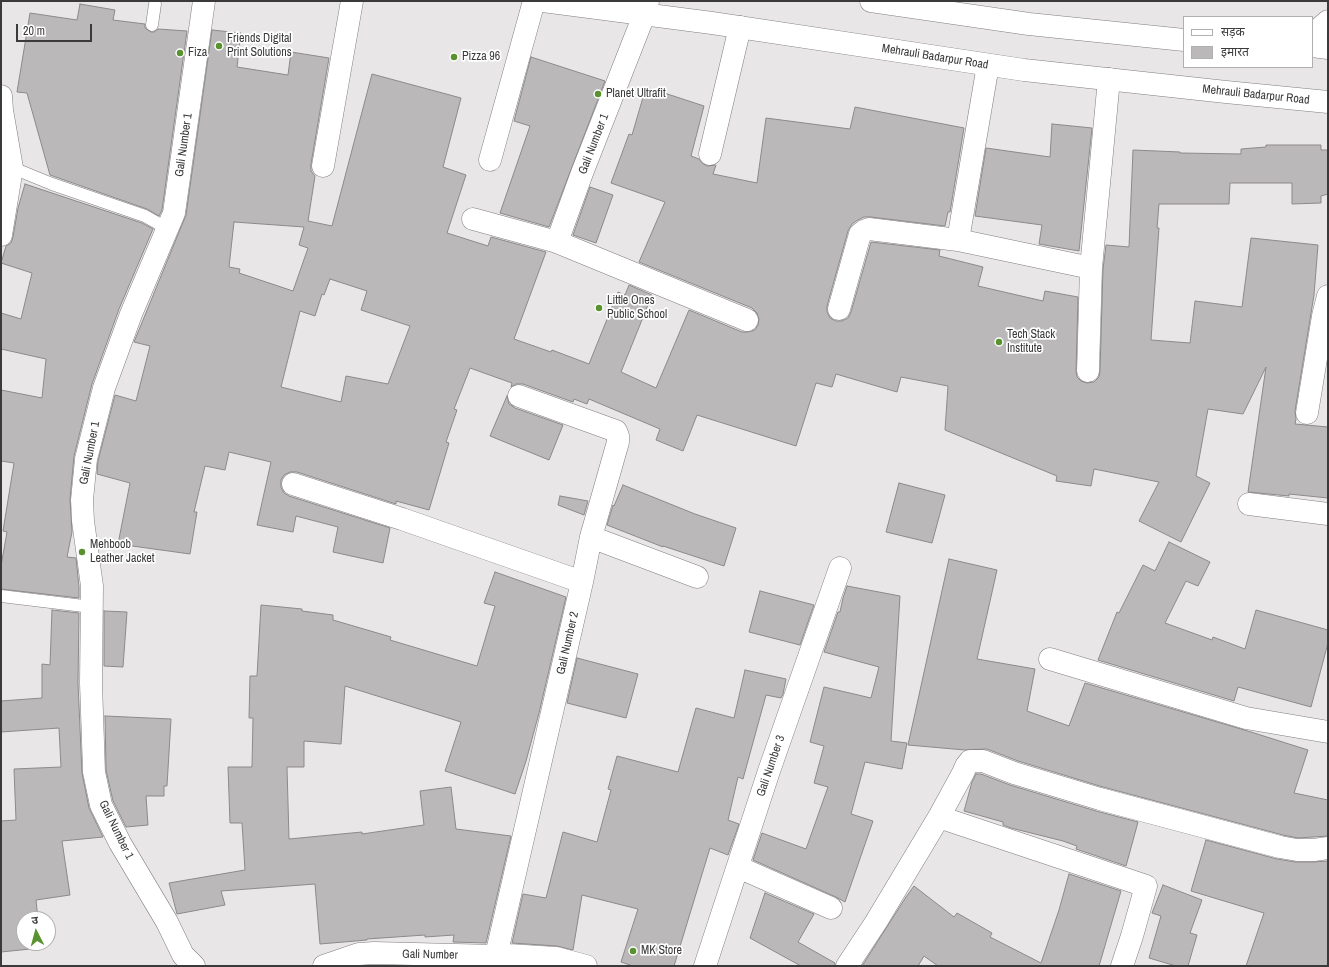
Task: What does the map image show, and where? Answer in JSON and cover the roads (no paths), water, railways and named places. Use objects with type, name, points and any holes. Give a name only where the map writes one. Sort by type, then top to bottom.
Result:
[{"type":"street","name":"Gali Number 1","points":[[194,966],[183,956],[167,922],[120,843],[101,805],[94,772],[91,683],[92,586],[82,520],[82,500],[86,459],[107,380],[131,314],[174,213],[204,1]]},
{"type":"street","points":[[323,166],[352,1]]},
{"type":"street","points":[[490,160],[534,1]]},
{"type":"street","name":"Mehrauli Badarpur Road","points":[[543,1],[646,8],[740,27],[988,65],[1328,102]]},
{"type":"street","points":[[871,1],[1029,24],[1183,40]]},
{"type":"street","name":"Gali Number 1","points":[[557,242],[646,8]]},
{"type":"street","points":[[1313,34],[1328,21]]},
{"type":"street","points":[[710,154],[740,27]]},
{"type":"street","points":[[1313,46],[1328,48]]},
{"type":"street","points":[[958,240],[988,65]]},
{"type":"street","points":[[1088,371],[1091,268],[1109,79]]},
{"type":"street","points":[[1,96],[7,166],[1,235]]},
{"type":"street","points":[[473,219],[557,242],[747,320]]},
{"type":"street","points":[[840,309],[860,234],[869,229],[958,240],[1091,268]]},
{"type":"street","points":[[1307,413],[1323,316],[1328,296]]},
{"type":"street","name":"Gali Number 2","points":[[496,956],[591,537],[618,442],[616,431],[518,396]]},
{"type":"street","points":[[293,484],[402,519],[582,582]]},
{"type":"street","points":[[1249,504],[1328,514]]},
{"type":"street","points":[[591,537],[697,577]]},
{"type":"street","name":"Gali Number 3","points":[[705,966],[769,771],[840,568]]},
{"type":"street","points":[[1050,659],[1246,718],[1328,732]]},
{"type":"street","points":[[847,966],[876,922],[939,817],[970,761],[983,761],[1014,773],[1100,799],[1280,847],[1297,850],[1328,848]]},
{"type":"street","points":[[939,817],[1146,886],[1122,966]]},
{"type":"street","points":[[738,867],[831,908]]},
{"type":"street","name":"Gali Number","points":[[324,966],[359,954],[509,955],[556,958],[586,966]]},
{"type":"lane","points":[[152,25],[155,4]]},
{"type":"lane","points":[[7,166],[52,184],[145,216],[159,224],[167,232]]},
{"type":"lane","points":[[1,596],[92,607]]},
{"type":"place","name":"Friends Digital Print Solutions","points":[[219,46]]},
{"type":"place","name":"Fiza","points":[[180,53]]},
{"type":"place","name":"Pizza 96","points":[[454,57]]},
{"type":"place","name":"Planet Ultrafit","points":[[598,94]]},
{"type":"place","name":"Little Ones Public School","points":[[599,308]]},
{"type":"place","name":"Tech Stack Institute","points":[[999,342]]},
{"type":"place","name":"Mehboob Leather Jacket","points":[[82,552]]},
{"type":"place","name":"MK Store","points":[[633,951]]}]
